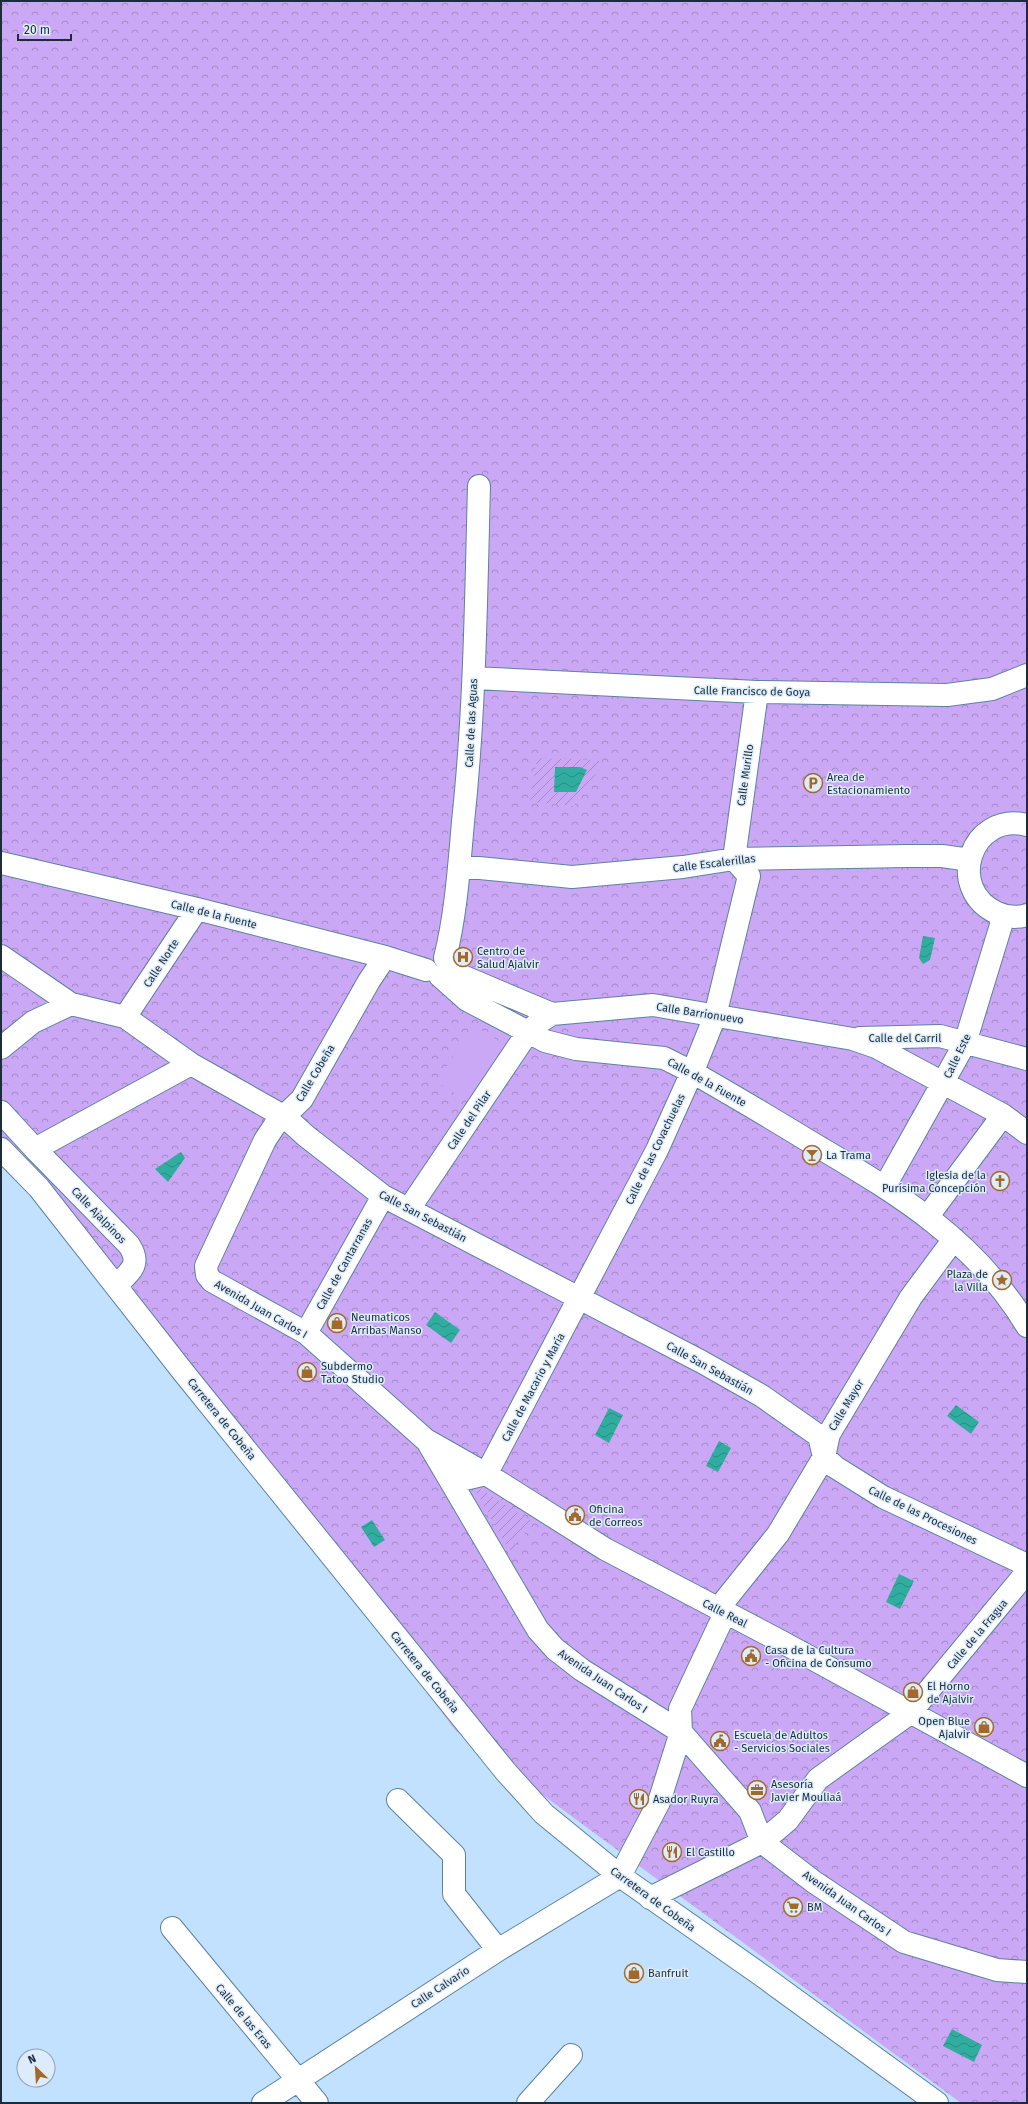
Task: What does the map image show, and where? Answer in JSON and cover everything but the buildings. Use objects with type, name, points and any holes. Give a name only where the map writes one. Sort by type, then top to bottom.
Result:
[{"type":"street","name":"Calle de las Aguas","points":[[439,967],[449,939],[459,866],[471,745],[479,486]]},
{"type":"street","name":"Calle Francisco de Goya","points":[[474,678],[757,692],[947,695],[992,690],[1027,675]]},
{"type":"street","name":"Calle Murillo","points":[[734,859],[757,692]]},
{"type":"street","points":[[1025,822],[1008,823],[996,827],[986,833],[977,842],[971,852],[968,874],[975,895],[991,910],[1001,915],[1027,915]]},
{"type":"street","name":"Calle Escalerillas","points":[[459,866],[572,877],[683,867],[734,859],[942,856],[970,860]]},
{"type":"street","name":"Calle de las Covachuelas","points":[[579,1299],[656,1150],[716,1016],[749,876],[734,859]]},
{"type":"street","name":"Calle de la Fuente","points":[[1,863],[197,909],[385,957],[439,967],[552,1014]]},
{"type":"street","name":"Calle Norte","points":[[125,1018],[197,909]]},
{"type":"street","name":"Calle Este","points":[[885,1186],[965,1043],[1001,925],[1001,915]]},
{"type":"street","points":[[1,956],[70,1004],[33,1022],[1,1048]]},
{"type":"street","name":"Calle Cobeña","points":[[207,1275],[206,1266],[265,1140],[275,1126],[302,1099],[369,981],[385,957]]},
{"type":"street","name":"Calle de la Fuente","points":[[439,967],[467,1000],[545,1041],[576,1050],[664,1058],[692,1072],[885,1186],[928,1216],[954,1239]]},
{"type":"street","name":"Calle San Sebastián","points":[[70,1004],[125,1018],[192,1064],[285,1117],[306,1136],[383,1196],[702,1362],[762,1396],[819,1436],[824,1457]]},
{"type":"street","name":"Calle Barrionuevo","points":[[528,1032],[552,1014],[653,1005],[853,1039]]},
{"type":"street","name":"Calle del Pilar","points":[[409,1209],[528,1032]]},
{"type":"street","name":"Calle del Carril","points":[[853,1039],[940,1036],[1027,1058]]},
{"type":"street","points":[[853,1039],[876,1047],[1003,1116],[1027,1133]]},
{"type":"street","points":[[35,1149],[192,1064]]},
{"type":"street","name":"Calle Ajalpinos","points":[[1,1112],[136,1255],[135,1266],[116,1286]]},
{"type":"street","points":[[928,1216],[1003,1116]]},
{"type":"street","name":"Carretera de Cobeña","points":[[1,1149],[39,1188],[506,1772],[544,1814],[620,1876],[764,1977],[937,2103]]},
{"type":"street","name":"Calle de Cantarranas","points":[[306,1333],[383,1196]]},
{"type":"street","points":[[954,1239],[988,1271],[1012,1301],[1027,1326]]},
{"type":"street","name":"Calle Mayor","points":[[725,1613],[722,1604],[778,1534],[824,1457],[829,1434],[911,1297],[954,1239]]},
{"type":"street","name":"Avenida Juan Carlos I","points":[[207,1275],[212,1281],[306,1333],[427,1441],[538,1630],[555,1649],[582,1670],[681,1732],[750,1811],[762,1842],[814,1882],[904,1942],[997,1970],[1027,1972]]},
{"type":"street","name":"Calle de Macario y María","points":[[486,1474],[579,1299]]},
{"type":"street","name":"Calle Real","points":[[427,1441],[486,1474],[605,1549],[782,1642],[1027,1776]]},
{"type":"street","name":"Calle de las Procesiones","points":[[824,1457],[835,1467],[883,1498],[1027,1565]]},
{"type":"street","points":[[452,1482],[486,1474]]},
{"type":"street","name":"Calle de la Fragua","points":[[650,1898],[762,1842],[788,1820],[818,1779],[910,1713],[1027,1572]]},
{"type":"street","points":[[620,1876],[659,1802],[681,1732],[680,1709],[725,1613]]},
{"type":"street","points":[[398,1800],[454,1855],[454,1894],[498,1950]]},
{"type":"street","name":"Calle Calvario","points":[[263,2103],[498,1950],[620,1876]]},
{"type":"street","name":"Calle de las Eras","points":[[172,1928],[317,2103]]},
{"type":"street","points":[[528,2103],[571,2055]]},
{"type":"green space","points":[[1,1],[1027,1],[1027,2103],[961,2103],[456,1731],[237,1442],[1,1149]]},
{"type":"green space","points":[[537,758],[599,760],[599,769],[574,806],[530,802]]},
{"type":"green space","points":[[473,1025],[505,1045],[469,1102],[437,1082]]},
{"type":"green space","points":[[472,1484],[533,1522],[511,1551],[506,1545]]},
{"type":"water","points":[[555,767],[580,767],[587,770],[576,792],[554,792]]},
{"type":"water","points":[[923,936],[935,938],[930,960],[923,964],[919,958]]},
{"type":"water","points":[[181,1152],[185,1158],[168,1182],[155,1169]]},
{"type":"water","points":[[435,1312],[460,1330],[451,1343],[426,1325]]},
{"type":"water","points":[[956,1405],[979,1422],[971,1434],[947,1416]]},
{"type":"water","points":[[609,1408],[623,1415],[609,1443],[595,1435]]},
{"type":"water","points":[[719,1441],[731,1448],[718,1472],[706,1466]]},
{"type":"water","points":[[372,1520],[385,1540],[374,1547],[361,1527]]},
{"type":"water","points":[[899,1574],[914,1581],[900,1609],[886,1602]]},
{"type":"water","points":[[952,2029],[982,2045],[974,2062],[943,2046]]},
{"type":"place","name":"Area de Estacionamiento","points":[[813,783]]},
{"type":"place","name":"Centro de Salud Ajalvir","points":[[463,957]]},
{"type":"place","name":"La Trama","points":[[812,1155]]},
{"type":"place","name":"Iglesia de la Purísima Concepción","points":[[1000,1181]]},
{"type":"place","name":"Plaza de la Villa","points":[[1002,1280]]},
{"type":"place","name":"Neumaticos Arribas Manso","points":[[337,1323]]},
{"type":"place","name":"Subdermo Tatoo Studio","points":[[307,1372]]},
{"type":"place","name":"Oficina de Correos","points":[[575,1515]]},
{"type":"place","name":"Casa de la Cultura - Oficina de Consumo","points":[[751,1656]]},
{"type":"place","name":"El Horno de Ajalvir","points":[[913,1692]]},
{"type":"place","name":"Open Blue Ajalvir","points":[[984,1727]]},
{"type":"place","name":"Escuela de Adultos - Servicios Sociales","points":[[720,1741]]},
{"type":"place","name":"Asesoría Javier Mouliaá","points":[[757,1790]]},
{"type":"place","name":"Asador Ruyra","points":[[639,1799]]},
{"type":"place","name":"El Castillo","points":[[672,1852]]},
{"type":"place","name":"BM","points":[[793,1907]]},
{"type":"place","name":"Banfruit","points":[[634,1973]]}]
